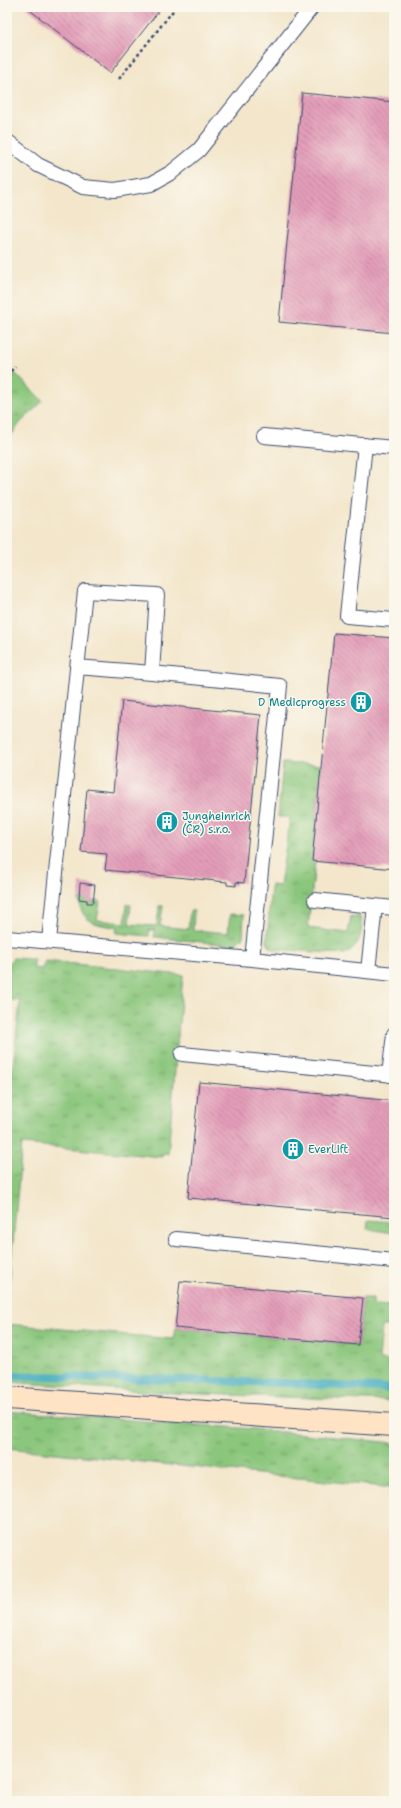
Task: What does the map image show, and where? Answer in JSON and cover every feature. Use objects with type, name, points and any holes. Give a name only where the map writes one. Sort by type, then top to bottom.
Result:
[{"type":"main road","points":[[7,1398],[394,1424]]},
{"type":"lane","points":[[7,141],[38,165],[83,187],[115,190],[151,184],[172,172],[199,150],[312,7]]},
{"type":"lane","points":[[264,436],[394,448]]},
{"type":"lane","points":[[365,445],[347,616],[394,620]]},
{"type":"lane","points":[[49,941],[85,591],[157,595],[152,673]]},
{"type":"lane","points":[[77,667],[280,686],[252,959]]},
{"type":"lane","points":[[315,900],[394,908]]},
{"type":"lane","points":[[368,972],[375,906]]},
{"type":"lane","points":[[7,938],[252,959],[394,974]]},
{"type":"lane","points":[[182,1054],[391,1075],[394,1034]]},
{"type":"lane","points":[[176,1239],[394,1261]]},
{"type":"path","points":[[120,79],[176,7]]},
{"type":"path","points":[[7,376],[15,366]]},
{"type":"green space","points":[[7,365],[43,401],[20,423],[7,441]]},
{"type":"green space","points":[[283,763],[321,765],[312,861],[315,862],[308,928],[348,933],[351,916],[360,917],[362,928],[357,944],[349,952],[344,954],[274,949],[269,946],[267,941],[271,885],[280,886],[290,817],[278,817]]},
{"type":"green space","points":[[79,899],[87,900],[88,903],[100,901],[97,920],[125,923],[127,904],[131,905],[129,924],[157,926],[159,906],[163,906],[160,926],[188,929],[190,911],[194,911],[193,930],[228,933],[230,914],[244,915],[243,937],[235,944],[230,945],[154,937],[155,930],[149,930],[149,936],[116,933],[117,927],[97,924],[87,918],[80,907]]},
{"type":"green space","points":[[13,958],[35,960],[33,968],[42,969],[45,961],[183,975],[168,1154],[163,1153],[162,1157],[22,1144],[7,1307],[7,1125],[20,1001],[7,999],[9,963]]},
{"type":"green space","points":[[368,1220],[394,1222],[394,1233],[367,1229]]},
{"type":"green space","points":[[363,1298],[373,1298],[373,1305],[394,1306],[394,1326],[382,1326],[379,1360],[394,1361],[394,1401],[174,1393],[7,1382],[7,1324],[173,1339],[175,1328],[358,1345]]},
{"type":"green space","points":[[7,1411],[254,1429],[394,1443],[394,1488],[7,1448]]},
{"type":"building","points":[[26,7],[162,7],[110,73]]},
{"type":"building","points":[[302,93],[394,102],[394,333],[279,322]]},
{"type":"building","name":"D Medicprogress","points":[[334,633],[394,638],[394,869],[312,861]]},
{"type":"building","name":"Jungheinrich (ČR) s.r.o.","points":[[122,701],[261,715],[244,883],[236,882],[236,886],[227,885],[227,882],[105,870],[107,854],[81,852],[87,789],[113,792]]},
{"type":"building","points":[[80,883],[95,885],[93,903],[87,903],[87,900],[79,899]]},
{"type":"building","name":"EverLift","points":[[199,1082],[394,1101],[394,1217],[188,1198]]},
{"type":"building","points":[[180,1281],[363,1298],[358,1345],[175,1328]]},
{"type":"waterway","points":[[7,1375],[282,1383],[394,1389]]},
{"type":"place","name":"D Medicprogress","points":[[361,702]]},
{"type":"place","name":"Jungheinrich (ČR) s.r.o.","points":[[167,822]]},
{"type":"place","name":"EverLift","points":[[293,1149]]}]
